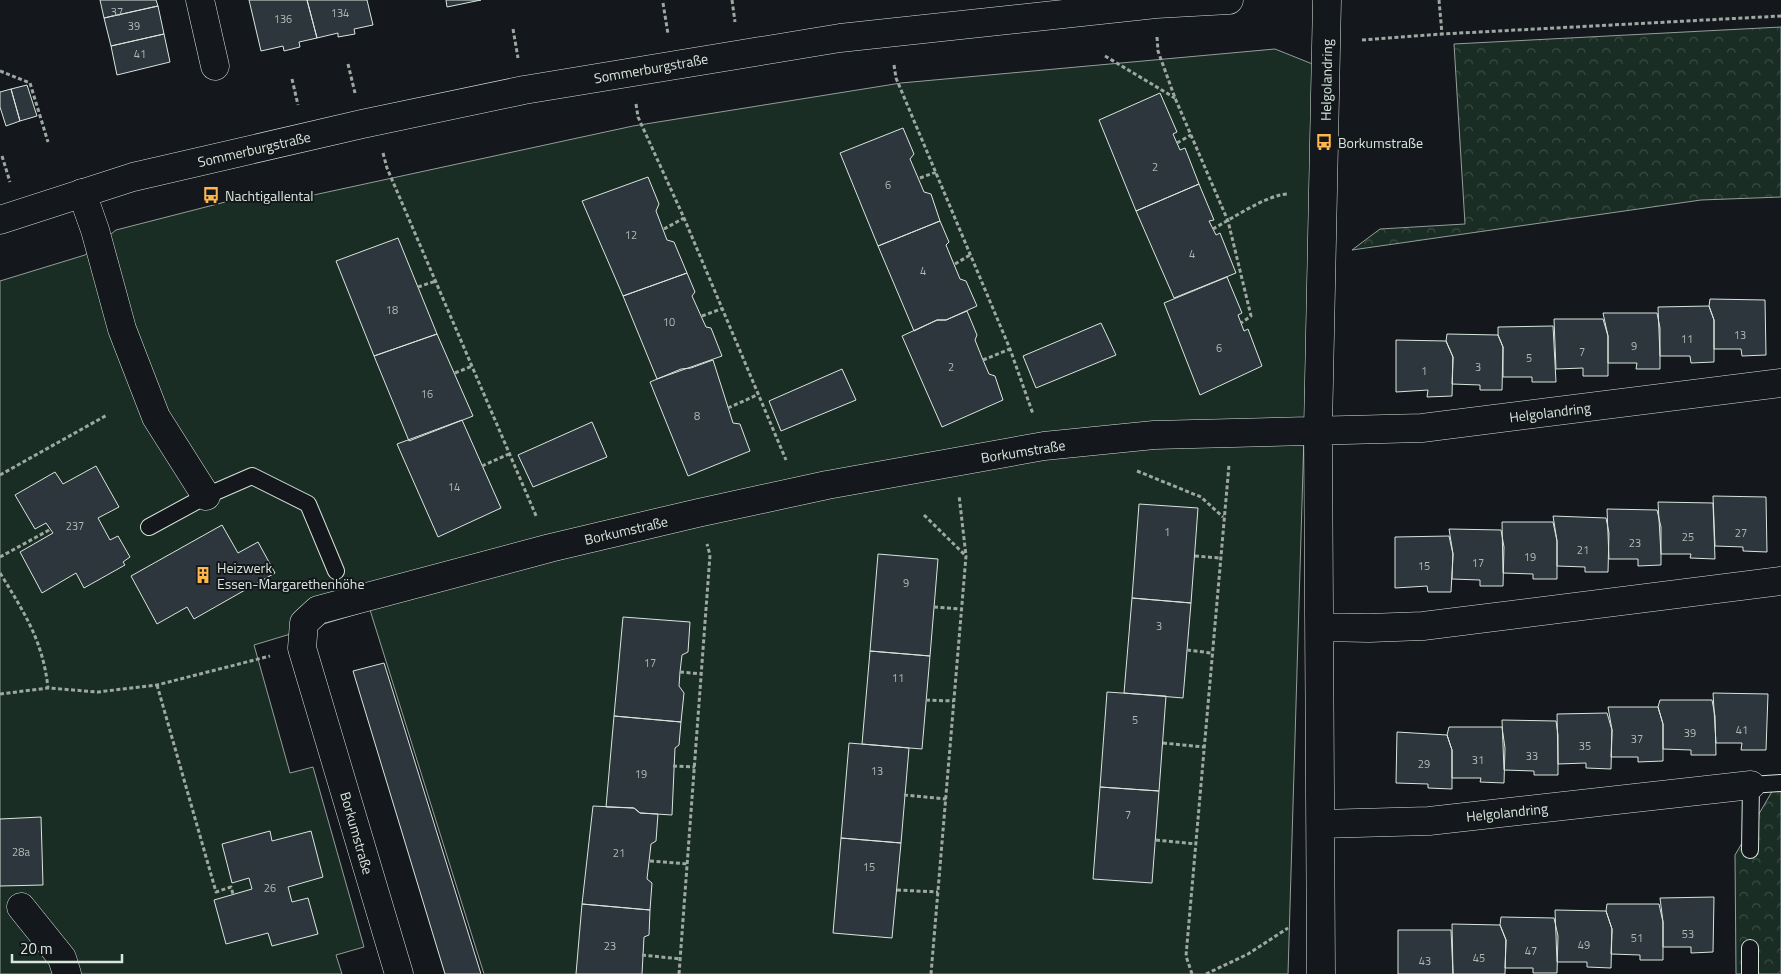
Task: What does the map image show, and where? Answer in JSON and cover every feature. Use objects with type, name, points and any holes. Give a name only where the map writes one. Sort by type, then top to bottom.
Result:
[{"type":"street","points":[[200,0],[215,66]]},
{"type":"street","name":"Sommerburgstraße","points":[[0,220],[133,177],[377,121],[524,90],[749,52],[891,32],[1156,4],[1229,0]]},
{"type":"street","name":"Helgolandring","points":[[1321,974],[1322,824],[1318,429],[1327,0]]},
{"type":"street","points":[[82,193],[96,230],[122,329],[156,417],[206,496]]},
{"type":"street","name":"Helgolandring","points":[[1318,429],[1422,428],[1781,383]]},
{"type":"street","name":"Borkumstraße","points":[[398,974],[302,648],[304,623],[318,610],[550,548],[698,513],[800,491],[1044,446],[1154,435],[1318,429]]},
{"type":"street","points":[[1320,627],[1423,626],[1781,581]]},
{"type":"street","name":"Helgolandring","points":[[1322,824],[1428,821],[1751,784]]},
{"type":"street","points":[[21,907],[62,958],[67,974]]},
{"type":"lane","points":[[150,527],[206,496],[252,476],[308,504],[336,571]]},
{"type":"lane","points":[[1750,850],[1751,784],[1781,782]]},
{"type":"lane","points":[[1750,948],[1750,974]]},
{"type":"path","points":[[1439,0],[1442,34]]},
{"type":"path","points":[[1156,4],[1158,51],[1175,98],[1228,221],[1251,316],[1241,323]]},
{"type":"path","points":[[1362,40],[1781,16]]},
{"type":"path","points":[[891,32],[896,78],[1010,349],[1044,446]]},
{"type":"path","points":[[1105,56],[1175,98]]},
{"type":"path","points":[[0,71],[30,83],[48,142]]},
{"type":"path","points":[[630,72],[638,117],[684,218],[757,395],[800,491]]},
{"type":"path","points":[[377,121],[386,168],[550,548]]},
{"type":"path","points":[[1177,143],[1191,135]]},
{"type":"path","points":[[2,156],[10,182]]},
{"type":"path","points":[[920,178],[936,172]]},
{"type":"path","points":[[1213,229],[1282,193],[1289,194]]},
{"type":"path","points":[[664,229],[684,218]]},
{"type":"path","points":[[955,264],[970,255]]},
{"type":"path","points":[[418,287],[436,281]]},
{"type":"path","points":[[702,316],[721,309]]},
{"type":"path","points":[[983,360],[1010,349]]},
{"type":"path","points":[[454,373],[472,366]]},
{"type":"path","points":[[728,408],[757,395]]},
{"type":"path","points":[[0,475],[107,415]]},
{"type":"path","points":[[1192,974],[1186,956],[1230,432]]},
{"type":"path","points":[[482,466],[509,454]]},
{"type":"path","points":[[931,974],[960,609],[966,556],[954,463]]},
{"type":"path","points":[[1131,468],[1201,497],[1224,518]]},
{"type":"path","points":[[679,974],[710,556],[698,513]]},
{"type":"path","points":[[924,515],[966,556]]},
{"type":"path","points":[[0,557],[50,530]]},
{"type":"path","points":[[1194,556],[1220,558]]},
{"type":"path","points":[[0,573],[33,627],[46,669],[48,688]]},
{"type":"path","points":[[934,607],[960,609]]},
{"type":"path","points":[[0,694],[48,688],[98,692],[157,685],[302,648]]},
{"type":"path","points":[[1187,650],[1211,653]]},
{"type":"path","points":[[680,672],[702,674]]},
{"type":"path","points":[[157,685],[216,892],[231,887],[233,894]]},
{"type":"path","points":[[926,700],[953,701]]},
{"type":"path","points":[[1162,743],[1204,747]]},
{"type":"path","points":[[673,766],[695,767]]},
{"type":"path","points":[[904,795],[946,799]]},
{"type":"path","points":[[1156,840],[1196,844]]},
{"type":"path","points":[[650,861],[688,864]]},
{"type":"path","points":[[897,890],[938,892]]},
{"type":"path","points":[[1206,974],[1248,954],[1321,906]]},
{"type":"path","points":[[642,956],[680,959]]},
{"type":"green space","points":[[1781,27],[1781,197],[1701,200],[1352,250],[1380,229],[1465,224],[1454,44]]},
{"type":"green space","points":[[1275,49],[1315,65],[1288,974],[484,974],[370,610],[254,645],[290,773],[313,767],[364,947],[336,955],[342,974],[0,974],[0,281],[85,255],[116,230],[237,199],[286,201],[633,126],[901,83]]},
{"type":"green space","points":[[1781,776],[1781,974],[1736,974],[1735,855]]},
{"type":"building","points":[[100,0],[156,0],[158,6],[104,18]]},
{"type":"building","points":[[249,0],[307,0],[317,38],[299,42],[300,47],[284,51],[283,46],[261,51]]},
{"type":"building","points":[[307,0],[367,0],[373,25],[354,29],[355,34],[338,37],[338,33],[317,38]]},
{"type":"building","points":[[446,0],[481,0],[447,7]]},
{"type":"building","points":[[158,6],[164,34],[111,46],[104,18]]},
{"type":"building","points":[[164,34],[170,62],[117,75],[111,46]]},
{"type":"building","points":[[27,85],[37,116],[20,121],[11,89]]},
{"type":"building","points":[[11,89],[20,121],[6,126],[0,107],[0,92]]},
{"type":"building","points":[[1160,93],[1177,132],[1173,134],[1180,150],[1185,148],[1199,184],[1136,211],[1099,120]]},
{"type":"building","points":[[903,128],[914,154],[910,159],[924,192],[931,194],[940,221],[878,246],[840,153]]},
{"type":"building","points":[[648,177],[659,204],[656,211],[667,240],[674,242],[687,273],[623,296],[582,201]]},
{"type":"building","points":[[1199,184],[1214,220],[1209,221],[1216,235],[1220,233],[1236,273],[1174,298],[1136,211]]},
{"type":"building","points":[[940,221],[949,242],[946,245],[960,279],[966,281],[977,306],[946,320],[937,320],[914,331],[878,246]]},
{"type":"building","points":[[398,238],[437,334],[374,356],[336,261]]},
{"type":"building","points":[[687,273],[695,292],[692,296],[706,327],[711,328],[722,356],[657,379],[623,296]]},
{"type":"building","points":[[1227,277],[1242,313],[1238,315],[1244,331],[1248,329],[1262,366],[1200,395],[1164,303]]},
{"type":"building","points":[[1710,299],[1765,300],[1766,355],[1742,356],[1741,349],[1714,349],[1714,320],[1709,306]]},
{"type":"building","points":[[1709,306],[1714,320],[1714,362],[1691,363],[1690,356],[1660,356],[1658,307]]},
{"type":"building","points":[[967,311],[977,335],[975,340],[983,360],[989,374],[995,376],[1003,400],[942,427],[902,336],[937,320],[946,320]]},
{"type":"building","points":[[1603,313],[1657,313],[1660,328],[1660,369],[1636,369],[1637,363],[1608,363],[1608,336]]},
{"type":"building","points":[[1554,319],[1603,319],[1608,336],[1608,376],[1583,376],[1583,368],[1556,369]]},
{"type":"building","points":[[1101,323],[1116,355],[1036,388],[1023,356]]},
{"type":"building","points":[[1553,326],[1556,382],[1532,382],[1532,377],[1503,377],[1503,347],[1498,335],[1498,327]]},
{"type":"building","points":[[437,334],[473,416],[409,441],[374,356]]},
{"type":"building","points":[[1447,334],[1498,335],[1503,347],[1502,390],[1480,390],[1480,385],[1452,384],[1453,357],[1446,341]]},
{"type":"building","points":[[1396,340],[1446,341],[1453,357],[1452,396],[1427,397],[1428,390],[1396,392]]},
{"type":"building","points":[[713,360],[733,423],[740,424],[750,451],[688,476],[650,382],[681,369],[691,368]]},
{"type":"building","points":[[842,369],[856,400],[781,431],[769,401]]},
{"type":"building","points":[[462,420],[501,508],[438,537],[397,444]]},
{"type":"building","points":[[592,422],[607,457],[533,487],[518,455]]},
{"type":"building","points":[[96,466],[119,507],[98,518],[110,540],[118,536],[130,557],[123,562],[125,565],[84,588],[76,573],[42,593],[20,552],[53,533],[46,523],[35,529],[15,495],[55,472],[63,484]]},
{"type":"building","points":[[1713,496],[1766,497],[1767,552],[1743,551],[1743,547],[1715,546]]},
{"type":"building","points":[[1658,502],[1713,503],[1715,559],[1690,558],[1691,554],[1661,554]]},
{"type":"building","points":[[1139,504],[1198,508],[1191,603],[1132,598]]},
{"type":"building","points":[[1607,509],[1657,510],[1661,527],[1661,565],[1638,566],[1638,559],[1609,559]]},
{"type":"building","points":[[1553,516],[1606,518],[1609,533],[1608,572],[1585,572],[1585,567],[1557,566],[1557,541]]},
{"type":"building","points":[[1502,522],[1553,522],[1557,541],[1557,579],[1533,579],[1533,574],[1503,573]]},
{"type":"building","name":"Heizwerk Essen-Margarethenhöhe","points":[[222,525],[238,553],[258,542],[275,573],[194,619],[187,607],[157,624],[131,576]]},
{"type":"building","points":[[1449,529],[1501,530],[1504,547],[1503,586],[1480,586],[1480,580],[1452,579],[1453,554]]},
{"type":"building","points":[[1449,536],[1453,554],[1451,592],[1428,592],[1427,586],[1395,588],[1395,537]]},
{"type":"building","points":[[878,554],[938,559],[930,656],[870,651]]},
{"type":"building","points":[[1132,598],[1191,603],[1183,698],[1124,693]]},
{"type":"building","points":[[623,617],[690,622],[688,652],[682,655],[680,672],[679,686],[684,693],[681,722],[614,716]]},
{"type":"building","points":[[870,651],[930,656],[922,749],[862,744]]},
{"type":"building","points":[[384,663],[481,974],[445,974],[353,671]]},
{"type":"building","points":[[1107,692],[1166,696],[1159,791],[1100,787]]},
{"type":"building","points":[[1713,693],[1768,694],[1766,750],[1741,750],[1742,743],[1716,743]]},
{"type":"building","points":[[1660,700],[1712,700],[1715,716],[1716,755],[1691,755],[1691,750],[1663,749],[1663,724],[1658,707]]},
{"type":"building","points":[[1608,707],[1658,707],[1663,724],[1663,761],[1638,762],[1638,757],[1611,757],[1612,730]]},
{"type":"building","points":[[1607,713],[1612,730],[1611,769],[1586,768],[1586,763],[1558,764],[1557,714]]},
{"type":"building","points":[[614,716],[681,722],[679,745],[675,748],[672,815],[640,813],[634,808],[606,807]]},
{"type":"building","points":[[1502,720],[1556,721],[1558,775],[1534,775],[1534,771],[1504,770]]},
{"type":"building","points":[[1449,727],[1502,727],[1505,748],[1504,783],[1480,782],[1481,778],[1452,778],[1452,750],[1447,735]]},
{"type":"building","points":[[1397,732],[1447,735],[1452,750],[1452,789],[1428,788],[1428,784],[1396,783]]},
{"type":"building","points":[[849,743],[909,748],[901,843],[841,838]]},
{"type":"building","points":[[1100,787],[1159,791],[1152,883],[1093,879]]},
{"type":"building","points":[[593,806],[634,808],[640,813],[658,814],[656,841],[651,844],[647,879],[652,883],[650,910],[582,904]]},
{"type":"building","points":[[41,817],[43,885],[0,886],[0,819]]},
{"type":"building","points":[[270,831],[272,841],[311,831],[323,877],[288,887],[292,902],[308,898],[318,934],[272,946],[268,933],[226,944],[214,900],[252,889],[249,878],[232,883],[222,844]]},
{"type":"building","points":[[841,838],[901,843],[892,938],[833,933]]},
{"type":"building","points":[[1714,897],[1713,952],[1691,953],[1691,947],[1663,947],[1663,922],[1660,898]]},
{"type":"building","points":[[582,904],[650,910],[649,935],[644,937],[642,974],[576,974]]},
{"type":"building","points":[[1607,904],[1659,904],[1663,922],[1663,960],[1640,960],[1640,955],[1611,954],[1612,929],[1606,911]]},
{"type":"building","points":[[1555,910],[1606,911],[1612,929],[1611,968],[1587,967],[1587,962],[1557,962]]},
{"type":"building","points":[[1501,917],[1554,918],[1558,936],[1557,973],[1533,973],[1533,968],[1505,968],[1506,940],[1500,925]]},
{"type":"building","points":[[1452,924],[1500,925],[1506,940],[1505,974],[1453,974]]},
{"type":"building","points":[[1398,930],[1451,930],[1453,974],[1398,974]]},
{"type":"place","name":"Borkumstraße","points":[[1324,142]]},
{"type":"place","name":"Nachtigallental","points":[[211,195]]},
{"type":"place","name":"Heizwerk Essen-Margarethenhöhe","points":[[203,575]]}]
